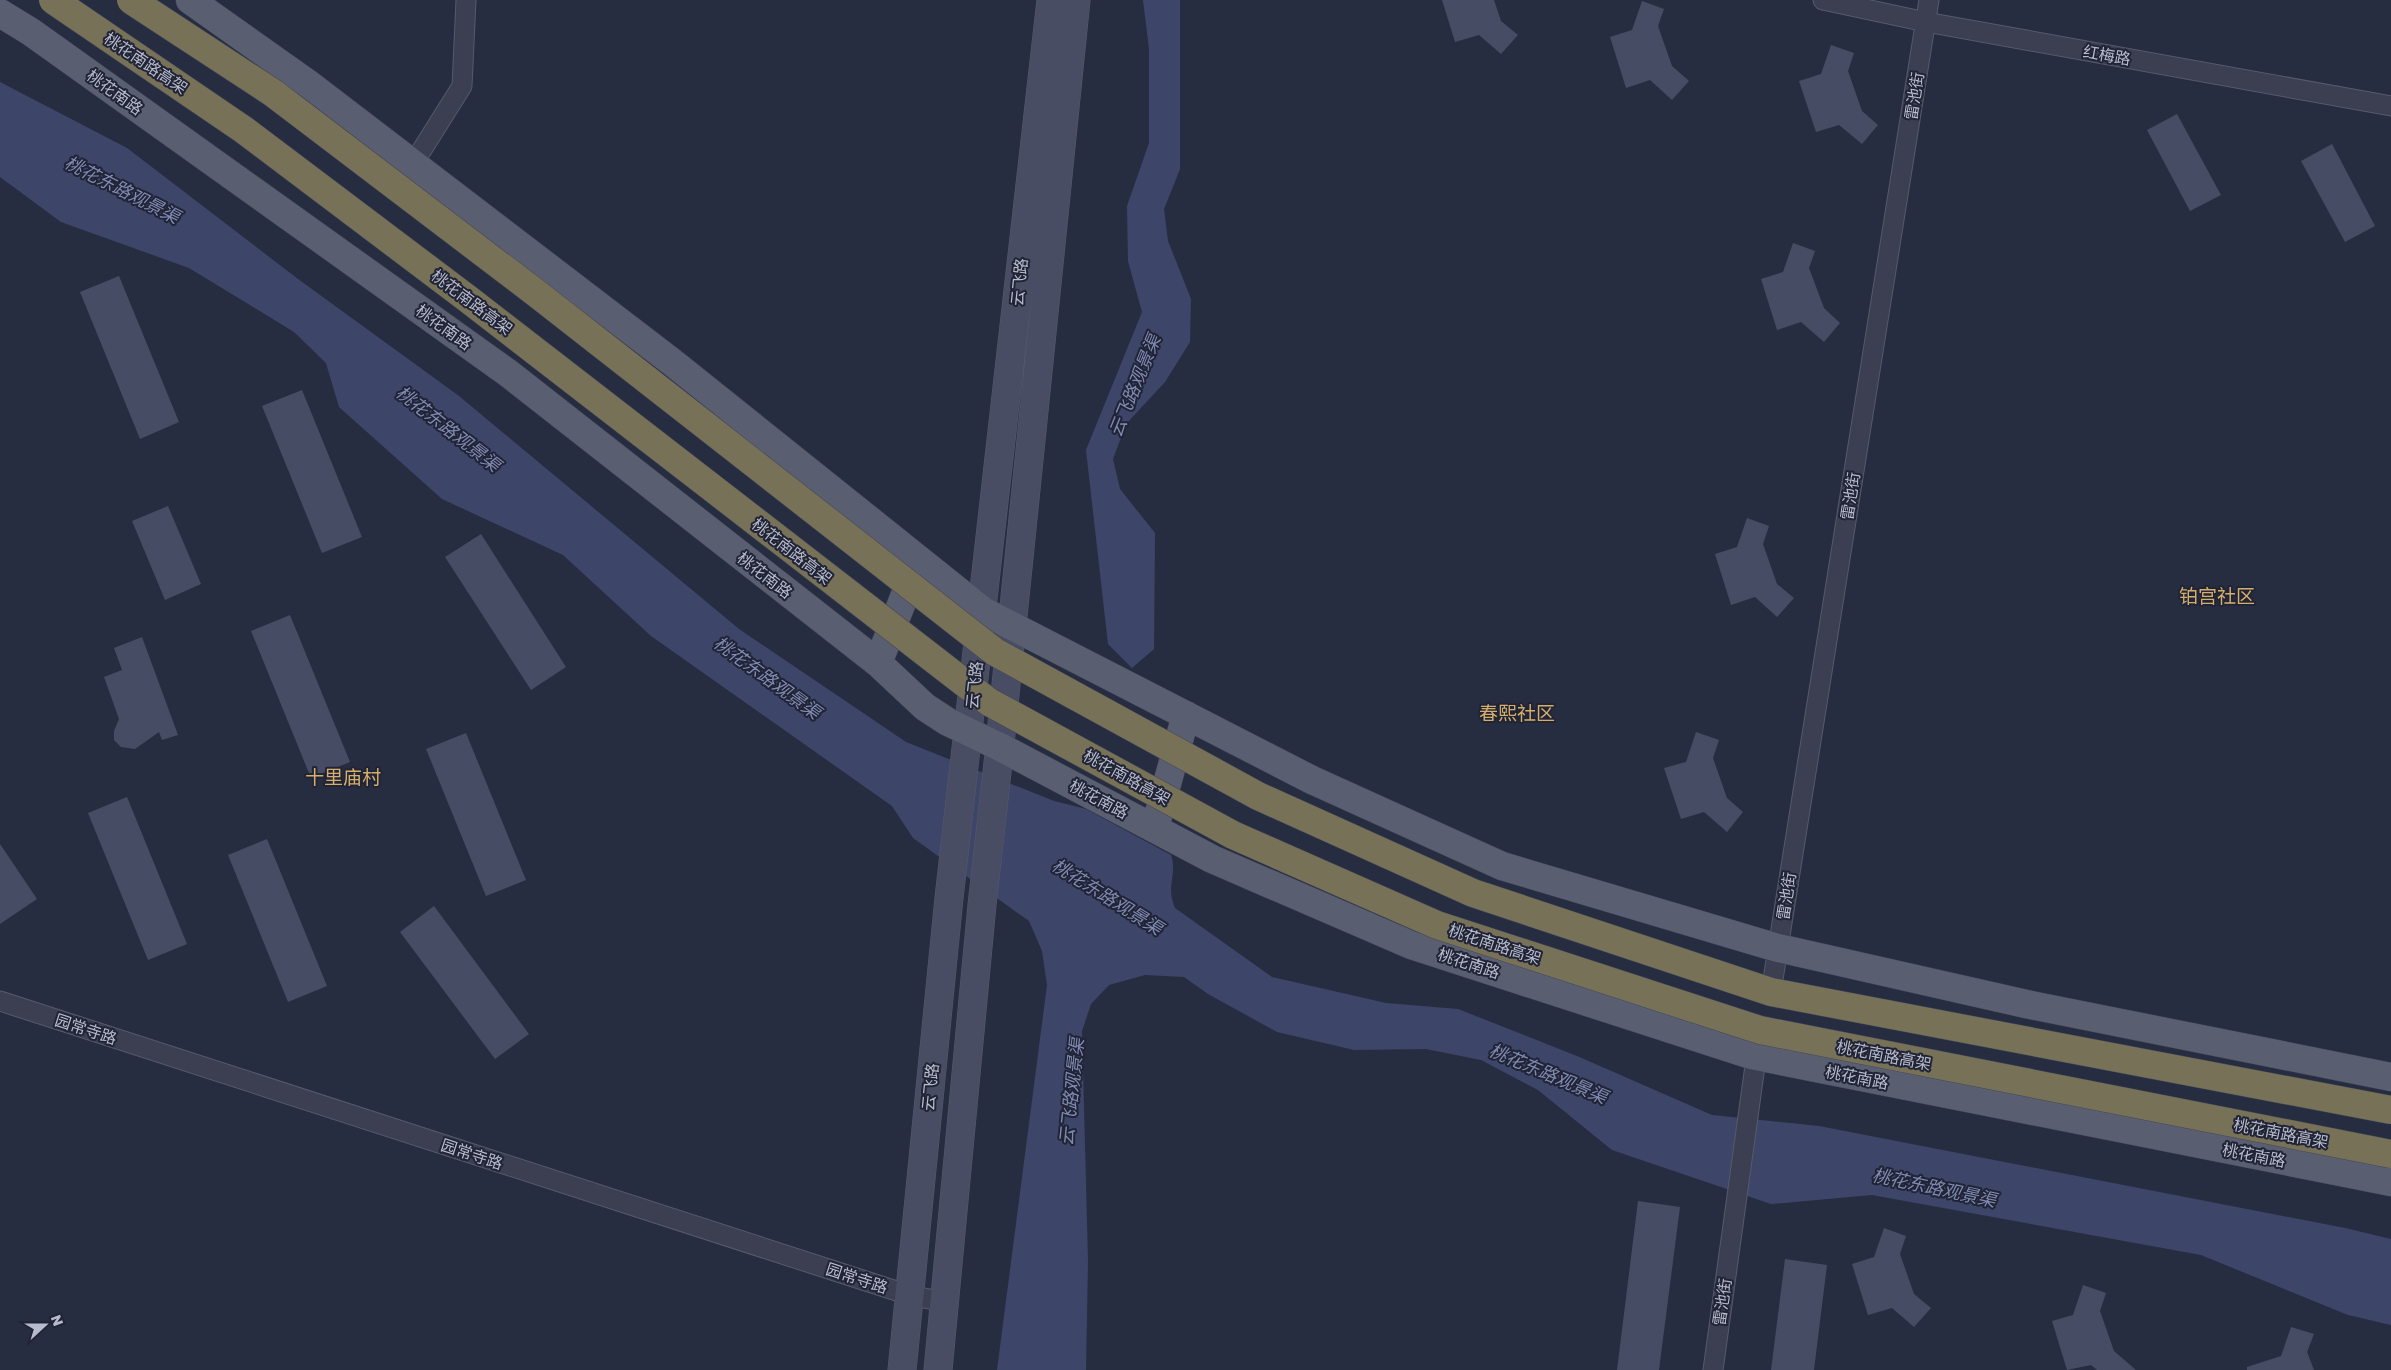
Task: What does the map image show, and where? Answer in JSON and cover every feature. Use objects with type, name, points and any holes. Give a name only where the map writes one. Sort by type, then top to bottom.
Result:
[{"type":"highway","name":"桃花南路高架","points":[[53,0],[260,141],[468,298],[989,702],[1233,835],[1437,926],[1758,1044],[2391,1154]]},
{"type":"highway","points":[[131,0],[273,93],[536,293],[995,652],[1258,796],[1473,893],[1770,992],[2391,1110]]},
{"type":"main road","points":[[190,0],[310,85],[672,362],[919,558],[982,611],[1312,780],[1502,866],[1778,948],[2026,1004],[2391,1077]]},
{"type":"main road","name":"云飞路","points":[[902,1370],[949,898],[1051,0]]},
{"type":"main road","name":"云飞路","points":[[938,1370],[982,905],[1076,0]]},
{"type":"main road","name":"桃花南路","points":[[0,13],[31,32],[508,373],[878,663],[925,707],[968,740],[1155,829],[1212,860],[1411,945],[1758,1044],[2391,1182]]},
{"type":"main road","points":[[878,663],[919,558]]},
{"type":"main road","points":[[1155,829],[1186,715]]},
{"type":"street","points":[[413,164],[462,86],[466,0]]},
{"type":"street","name":"红梅路","points":[[1823,0],[1926,22],[2391,106]]},
{"type":"street","name":"雷池街","points":[[1770,992],[1929,0]]},
{"type":"street","name":"园常寺路","points":[[0,1001],[909,1295],[944,1302]]},
{"type":"street","name":"雷池街","points":[[1713,1370],[1758,1044]]},
{"type":"water","name":"云飞路观景渠","points":[[1143,0],[1180,0],[1180,169],[1164,209],[1168,241],[1191,299],[1190,342],[1165,382],[1126,424],[1113,459],[1120,489],[1155,533],[1154,649],[1132,668],[1108,644],[1086,450],[1142,312],[1128,261],[1127,206],[1149,143],[1149,49]]},
{"type":"water","points":[[0,82],[127,148],[298,279],[459,396],[739,629],[906,742],[1054,801],[1086,809],[1171,855],[1173,868],[1171,893],[1175,908],[1272,977],[1386,1003],[1458,1009],[1577,1056],[1712,1115],[1819,1126],[2345,1228],[2391,1239],[2391,1325],[2348,1315],[2201,1255],[1872,1195],[1771,1204],[1612,1150],[1538,1090],[1481,1060],[1426,1049],[1354,1050],[1277,1032],[1208,994],[1184,977],[1145,975],[1109,985],[1091,1004],[1082,1031],[1088,1261],[1086,1370],[997,1370],[1047,985],[1042,951],[1029,921],[913,838],[892,806],[651,636],[563,555],[442,499],[339,407],[326,363],[294,332],[189,268],[61,222],[0,177]]},
{"type":"building","points":[[1442,0],[1494,0],[1501,21],[1518,35],[1501,54],[1479,35],[1455,42]]},
{"type":"building","points":[[1642,1],[1664,9],[1658,26],[1672,66],[1689,81],[1672,100],[1650,80],[1626,88],[1610,37],[1632,30]]},
{"type":"building","points":[[1831,45],[1854,53],[1848,71],[1862,111],[1878,125],[1862,144],[1839,125],[1816,132],[1799,81],[1821,74]]},
{"type":"building","points":[[2177,114],[2221,195],[2190,211],[2147,130]]},
{"type":"building","points":[[2332,144],[2375,226],[2345,242],[2301,161]]},
{"type":"building","points":[[1793,243],[1815,251],[1809,268],[1824,308],[1840,323],[1824,342],[1801,322],[1777,330],[1761,279],[1783,272]]},
{"type":"building","points":[[119,276],[179,422],[140,439],[80,292]]},
{"type":"building","points":[[302,390],[362,537],[322,553],[262,406]]},
{"type":"building","points":[[168,506],[201,584],[165,600],[132,521]]},
{"type":"building","points":[[1747,518],[1769,526],[1763,544],[1777,584],[1794,598],[1777,617],[1755,597],[1731,605],[1715,554],[1737,547]]},
{"type":"building","points":[[481,534],[566,667],[531,690],[445,557]]},
{"type":"building","points":[[290,615],[350,762],[311,778],[251,631]]},
{"type":"building","points":[[142,637],[178,735],[162,740],[159,732],[135,749],[121,747],[114,740],[114,731],[119,719],[104,677],[122,670],[114,648]]},
{"type":"building","points":[[1696,732],[1719,740],[1713,758],[1727,798],[1743,812],[1727,832],[1704,812],[1681,819],[1664,768],[1686,762]]},
{"type":"building","points":[[466,733],[526,880],[486,896],[426,749]]},
{"type":"building","points":[[127,797],[187,944],[148,960],[88,813]]},
{"type":"building","points":[[267,839],[327,986],[288,1002],[228,855]]},
{"type":"building","points":[[0,844],[37,899],[0,924]]},
{"type":"building","points":[[434,906],[529,1034],[495,1059],[400,932]]},
{"type":"building","points":[[1638,1201],[1680,1207],[1659,1370],[1617,1370]]},
{"type":"building","points":[[1884,1228],[1906,1236],[1900,1254],[1914,1294],[1931,1308],[1914,1327],[1892,1308],[1868,1315],[1852,1264],[1874,1257]]},
{"type":"building","points":[[1785,1259],[1827,1265],[1814,1370],[1771,1370]]},
{"type":"building","points":[[2083,1285],[2106,1293],[2100,1311],[2114,1351],[2136,1370],[2097,1370],[2091,1365],[2067,1370],[2052,1321],[2073,1315]]},
{"type":"building","points":[[2291,1327],[2314,1334],[2307,1352],[2314,1370],[2247,1370],[2247,1367],[2281,1356]]},
{"type":"district","name":"铂宫社区","points":[[2217,596]]},
{"type":"district","name":"春熙社区","points":[[1517,713]]},
{"type":"district","name":"十里庙村","points":[[343,777]]},
{"type":"water label","name":"桃花东路观景渠","points":[[122,190]]},
{"type":"water label","name":"桃花东路观景渠","points":[[448,429]]},
{"type":"water label","name":"桃花东路观景渠","points":[[767,678]]},
{"type":"water label","name":"桃花东路观景渠","points":[[1107,897]]},
{"type":"water label","name":"桃花东路观景渠","points":[[1548,1074]]},
{"type":"water label","name":"桃花东路观景渠","points":[[1934,1188]]}]
